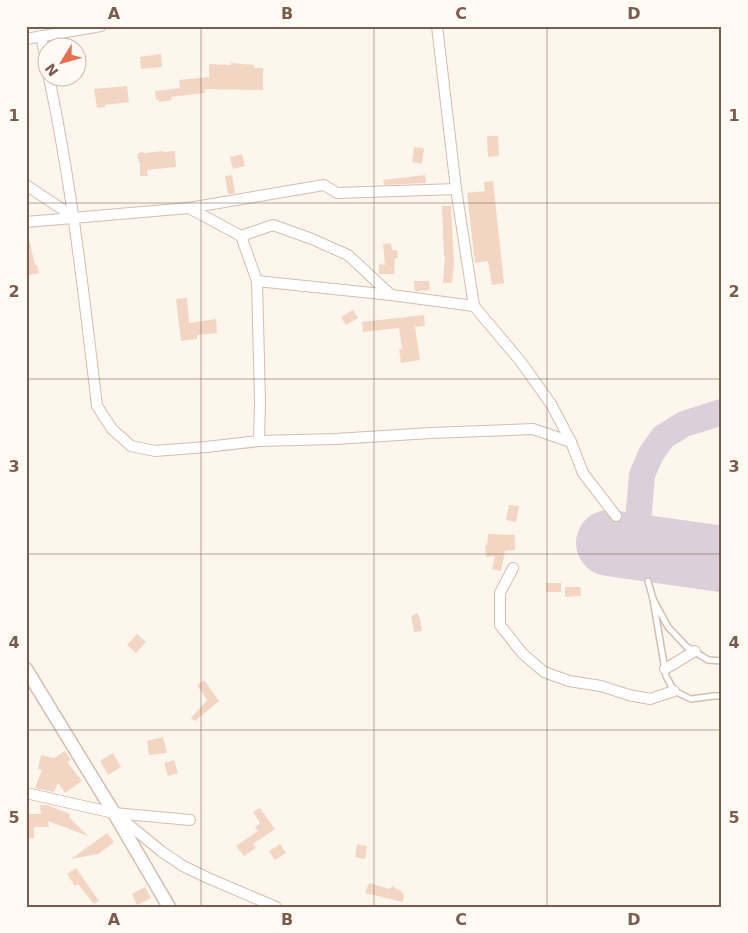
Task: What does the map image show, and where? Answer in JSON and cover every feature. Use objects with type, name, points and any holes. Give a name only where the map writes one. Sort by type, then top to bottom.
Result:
[{"type":"street","points":[[26,39],[101,26]]},
{"type":"street","points":[[437,26],[456,188],[474,306],[522,362],[551,404],[571,442],[583,473],[616,516]]},
{"type":"street","points":[[51,88],[74,217],[97,406],[112,429],[131,446],[155,451],[259,441],[533,429],[571,442]]},
{"type":"street","points":[[26,185],[74,217]]},
{"type":"street","points":[[26,222],[189,208],[324,185],[337,193],[456,188]]},
{"type":"street","points":[[189,208],[242,236],[258,282],[259,441]]},
{"type":"street","points":[[242,236],[273,226],[312,239],[348,255],[391,295]]},
{"type":"street","points":[[258,282],[391,295],[474,306]]},
{"type":"street","points":[[513,568],[500,593],[500,625],[522,653],[544,672],[569,681],[601,686],[629,695],[650,699],[674,691]]},
{"type":"street","points":[[665,669],[694,651]]},
{"type":"street","points":[[26,669],[169,907]]},
{"type":"street","points":[[26,793],[114,813],[190,820]]},
{"type":"street","points":[[114,813],[161,851],[183,866],[276,907]]},
{"type":"lane","points":[[648,581],[653,598],[666,676],[674,691],[691,699],[722,696]]},
{"type":"lane","points":[[653,598],[668,627],[687,646],[708,660],[722,661]]},
{"type":"building","points":[[161,54],[162,67],[141,69],[140,57]]},
{"type":"building","points":[[231,63],[254,65],[254,68],[263,68],[263,90],[204,89],[205,93],[171,97],[172,100],[159,102],[159,100],[156,100],[155,91],[180,88],[179,80],[209,77],[209,64],[231,65]]},
{"type":"building","points":[[127,86],[129,102],[97,108],[94,89]]},
{"type":"building","points":[[487,136],[498,136],[499,156],[488,157]]},
{"type":"building","points":[[414,147],[424,148],[422,164],[412,162]]},
{"type":"building","points":[[175,151],[176,167],[147,170],[148,176],[140,176],[140,162],[137,154],[140,152]]},
{"type":"building","points":[[242,154],[245,166],[233,169],[230,157]]},
{"type":"building","points":[[232,175],[235,193],[228,194],[225,176]]},
{"type":"building","points":[[425,175],[426,183],[384,185],[383,180]]},
{"type":"building","points":[[493,181],[504,283],[492,285],[488,261],[475,263],[467,193],[485,191],[484,182]]},
{"type":"building","points":[[442,206],[451,206],[454,265],[452,283],[443,283],[445,256]]},
{"type":"building","points":[[29,240],[35,265],[37,265],[39,273],[29,275],[26,264],[26,241]]},
{"type":"building","points":[[391,243],[392,250],[397,250],[398,258],[395,258],[394,274],[379,274],[379,264],[385,265],[383,244]]},
{"type":"building","points":[[414,281],[429,281],[430,290],[415,291]]},
{"type":"building","points":[[187,298],[189,323],[216,319],[217,333],[197,335],[197,339],[181,341],[176,299]]},
{"type":"building","points":[[353,310],[358,318],[346,325],[341,317]]},
{"type":"building","points":[[424,315],[425,326],[415,327],[420,360],[401,363],[399,349],[402,349],[399,328],[363,332],[362,322]]},
{"type":"building","points":[[509,505],[519,506],[516,522],[506,520]]},
{"type":"building","points":[[488,534],[515,535],[515,550],[505,551],[501,571],[492,569],[495,556],[486,557],[485,545],[487,546]]},
{"type":"building","points":[[546,583],[561,583],[561,592],[546,592]]},
{"type":"building","points":[[565,587],[580,587],[581,596],[565,597]]},
{"type":"building","points":[[417,613],[420,618],[422,631],[414,632],[411,616]]},
{"type":"building","points":[[137,634],[146,642],[136,653],[127,645]]},
{"type":"building","points":[[204,680],[219,701],[195,721],[191,718],[207,700],[197,685]]},
{"type":"building","points":[[163,737],[167,753],[149,755],[147,741]]},
{"type":"building","points":[[65,751],[71,760],[67,762],[82,781],[65,793],[58,783],[54,792],[35,788],[42,770],[38,769],[41,755],[54,758]]},
{"type":"building","points":[[113,753],[121,767],[108,775],[100,761]]},
{"type":"building","points":[[174,760],[178,773],[168,776],[164,763]]},
{"type":"building","points":[[40,805],[47,805],[70,814],[69,817],[88,836],[48,821],[49,827],[34,827],[34,838],[26,838],[26,826],[29,826],[28,814],[41,814]]},
{"type":"building","points":[[260,808],[275,829],[253,844],[256,848],[244,856],[236,846],[258,831],[255,827],[260,823],[253,812]]},
{"type":"building","points":[[107,833],[114,842],[98,854],[71,859]]},
{"type":"building","points":[[280,844],[286,853],[275,860],[269,851]]},
{"type":"building","points":[[357,844],[367,846],[365,859],[355,857]]},
{"type":"building","points":[[76,868],[99,901],[94,904],[78,884],[75,886],[67,874]]},
{"type":"building","points":[[369,883],[389,889],[393,886],[397,890],[399,889],[404,895],[403,902],[365,893]]},
{"type":"building","points":[[145,887],[151,898],[137,905],[132,894]]},
{"type":"taxiway","points":[[636,547],[642,475],[651,454],[663,437],[684,424],[722,412]]},
{"type":"runway","points":[[609,543],[722,559]]}]
